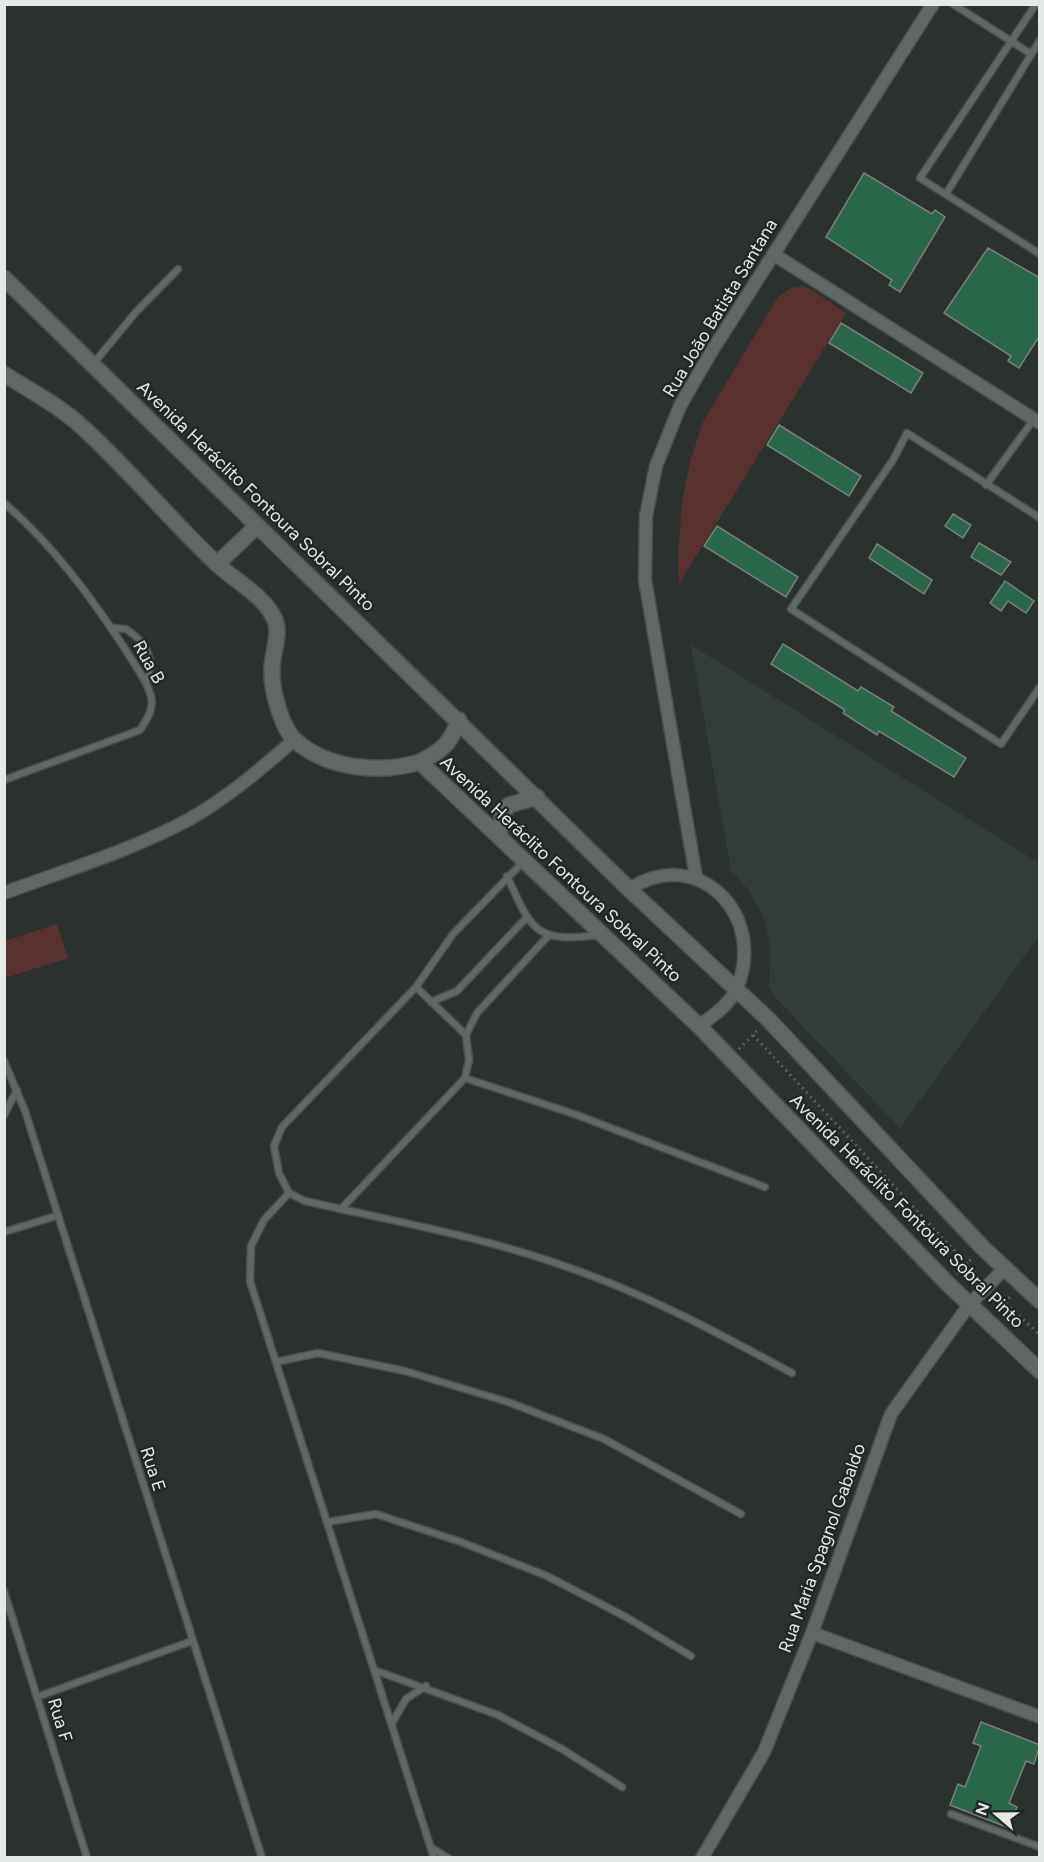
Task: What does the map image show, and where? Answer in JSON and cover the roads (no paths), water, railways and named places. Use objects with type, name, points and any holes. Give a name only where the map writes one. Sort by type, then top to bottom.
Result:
[{"type":"street","name":"Rua João Batista Santana","points":[[696,877],[645,580],[646,516],[656,466],[680,406],[933,4]]},
{"type":"street","points":[[773,255],[1037,421]]},
{"type":"street","name":"Avenida Heráclito Fontoura Sobral Pinto","points":[[4,278],[459,720],[629,889],[768,1018],[982,1248],[1040,1301]]},
{"type":"street","points":[[4,374],[79,423],[217,564],[268,607],[276,622],[272,669],[274,691],[280,713],[294,740],[245,783],[189,819],[132,847],[4,893]]},
{"type":"street","points":[[217,564],[257,526]]},
{"type":"street","points":[[420,762],[437,753],[452,740],[459,720]]},
{"type":"street","name":"Avenida Heráclito Fontoura Sobral Pinto","points":[[294,740],[329,760],[364,768],[405,767],[420,762],[699,1026],[948,1284],[1040,1371]]},
{"type":"street","points":[[499,836],[503,813],[509,805],[537,797]]},
{"type":"street","points":[[629,889],[644,880],[667,875],[696,877],[715,888],[733,912],[744,936],[744,963],[736,990],[719,1011],[699,1026]]},
{"type":"street","name":"Rua Maria Spagnol Gabaldo","points":[[702,1857],[764,1752],[812,1633],[891,1414],[969,1305],[1004,1269]]},
{"type":"street","points":[[812,1633],[1040,1717]]},
{"type":"lane","points":[[953,4],[1031,54]]},
{"type":"lane","points":[[1036,4],[920,178],[1040,254]]},
{"type":"lane","points":[[946,194],[1040,40]]},
{"type":"lane","points":[[93,364],[136,312],[178,269]]},
{"type":"lane","points":[[986,485],[1037,421]]},
{"type":"lane","points":[[1040,518],[907,433],[893,460],[791,609],[1001,744],[1040,687]]},
{"type":"lane","name":"Rua B","points":[[4,503],[69,569],[146,682],[152,698],[150,715],[140,730],[4,780]]},
{"type":"lane","points":[[111,628],[126,629],[145,645],[150,657],[151,670],[146,682]]},
{"type":"lane","points":[[524,861],[453,934],[416,987],[282,1127],[274,1146],[279,1173],[289,1193],[305,1201],[487,1241],[571,1268],[645,1297],[792,1373]]},
{"type":"lane","points":[[507,876],[527,918],[535,928],[549,935],[566,939],[602,935]]},
{"type":"lane","points":[[431,1002],[457,991],[527,918]]},
{"type":"lane","points":[[341,1209],[465,1078],[469,1060],[466,1035],[477,1013],[549,935]]},
{"type":"lane","points":[[416,987],[466,1035]]},
{"type":"lane","name":"Rua E","points":[[4,1061],[17,1090],[262,1857]]},
{"type":"lane","points":[[465,1078],[597,1122],[765,1187]]},
{"type":"lane","points":[[4,1115],[17,1090]]},
{"type":"lane","points":[[289,1193],[264,1220],[251,1246],[250,1281],[434,1857]]},
{"type":"lane","points":[[4,1232],[56,1216]]},
{"type":"lane","points":[[276,1362],[318,1353],[405,1371],[508,1401],[604,1439],[741,1514]]},
{"type":"lane","points":[[327,1522],[376,1514],[461,1542],[547,1576],[626,1617],[691,1656]]},
{"type":"lane","name":"Rua F","points":[[4,1591],[87,1857]]},
{"type":"lane","points":[[37,1696],[192,1641]]},
{"type":"lane","points":[[374,1670],[426,1686],[498,1715],[562,1749],[621,1787]]},
{"type":"lane","points":[[392,1723],[406,1699],[426,1686]]},
{"type":"lane","points":[[951,1814],[1040,1847]]},
{"type":"lane","points":[[431,1848],[448,1857]]}]
